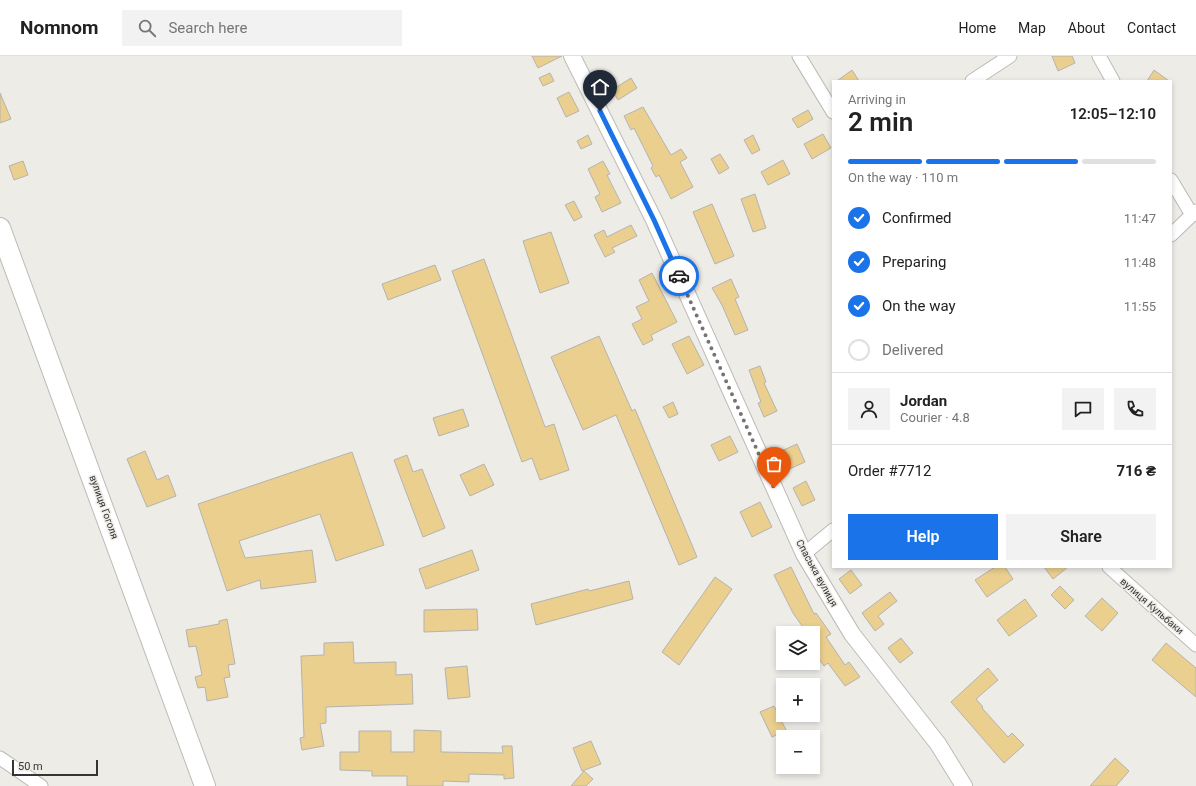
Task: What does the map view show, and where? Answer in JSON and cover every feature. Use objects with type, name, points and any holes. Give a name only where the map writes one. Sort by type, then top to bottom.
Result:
[{"type":"main road","name":"вулиця Гоголя","points":[[0,228],[205,786]]},
{"type":"street","name":"Спаська вулиця","points":[[572,56],[654,220],[804,554],[852,634],[938,744],[964,786]]},
{"type":"street","points":[[799,56],[832,110]]},
{"type":"street","points":[[974,80],[1010,56]]},
{"type":"street","points":[[1099,56],[1112,80]]},
{"type":"street","points":[[1172,181],[1194,213],[1172,234]]},
{"type":"street","points":[[804,554],[832,531]]},
{"type":"street","name":"вулиця Кульбаки","points":[[1110,568],[1196,645]]},
{"type":"street","points":[[0,758],[41,786]]},
{"type":"building","points":[[532,56],[562,56],[538,68]]},
{"type":"building","points":[[1052,56],[1072,56],[1075,63],[1058,71]]},
{"type":"building","points":[[852,70],[858,80],[838,80]]},
{"type":"building","points":[[1154,70],[1168,80],[1148,80]]},
{"type":"building","points":[[550,73],[554,81],[543,86],[539,78]]},
{"type":"building","points":[[631,78],[637,88],[618,100],[612,90]]},
{"type":"building","points":[[569,92],[579,111],[566,117],[557,98]]},
{"type":"building","points":[[0,93],[11,119],[0,123]]},
{"type":"building","points":[[643,107],[671,155],[681,149],[687,158],[680,162],[693,187],[671,199],[659,175],[656,177],[651,168],[653,166],[634,128],[631,130],[624,116]]},
{"type":"building","points":[[808,110],[813,119],[798,128],[792,119]]},
{"type":"building","points":[[823,134],[831,148],[812,159],[804,144]]},
{"type":"building","points":[[588,135],[592,144],[581,149],[577,141]]},
{"type":"building","points":[[753,135],[760,150],[752,154],[744,140]]},
{"type":"building","points":[[720,154],[729,168],[719,174],[711,159]]},
{"type":"building","points":[[783,160],[790,174],[768,185],[761,172]]},
{"type":"building","points":[[23,161],[28,175],[14,180],[9,166]]},
{"type":"building","points":[[603,161],[610,174],[607,175],[621,203],[602,212],[595,197],[600,194],[588,169]]},
{"type":"building","points":[[755,194],[766,228],[753,232],[741,199]]},
{"type":"building","points":[[574,201],[582,217],[574,221],[565,205]]},
{"type":"building","points":[[712,204],[734,256],[715,264],[693,212]]},
{"type":"building","points":[[631,225],[637,236],[612,248],[615,252],[605,257],[594,235],[604,230],[607,237]]},
{"type":"building","points":[[551,232],[569,283],[540,293],[523,241]]},
{"type":"building","points":[[484,259],[545,427],[554,424],[569,470],[540,480],[532,458],[522,462],[452,271]]},
{"type":"building","points":[[435,265],[441,280],[388,300],[382,284]]},
{"type":"building","points":[[652,273],[677,322],[651,335],[653,340],[643,345],[632,324],[642,319],[636,307],[649,301],[639,280]]},
{"type":"building","points":[[731,279],[739,297],[735,299],[748,330],[735,335],[722,305],[712,288]]},
{"type":"building","points":[[599,336],[632,411],[635,409],[697,557],[679,565],[616,415],[583,430],[551,357]]},
{"type":"building","points":[[689,336],[704,365],[687,374],[672,344]]},
{"type":"building","points":[[760,366],[766,382],[764,383],[777,411],[764,417],[758,403],[761,402],[749,370]]},
{"type":"building","points":[[673,402],[678,414],[669,418],[663,407]]},
{"type":"building","points":[[463,409],[469,426],[439,436],[433,418]]},
{"type":"building","points":[[730,436],[738,452],[719,461],[711,445]]},
{"type":"building","points":[[797,444],[805,462],[785,471],[777,453]]},
{"type":"building","points":[[145,451],[157,480],[168,475],[176,496],[147,507],[127,459]]},
{"type":"building","points":[[352,452],[384,545],[336,561],[320,514],[239,541],[245,558],[312,550],[316,582],[261,589],[260,580],[227,591],[198,504]]},
{"type":"building","points":[[407,455],[413,472],[422,469],[445,528],[423,537],[394,460]]},
{"type":"building","points":[[484,464],[494,485],[470,496],[460,475]]},
{"type":"building","points":[[806,481],[815,500],[802,506],[793,488]]},
{"type":"building","points":[[760,502],[772,527],[752,537],[740,512]]},
{"type":"building","points":[[472,550],[479,570],[426,589],[419,569]]},
{"type":"building","points":[[791,567],[814,614],[816,613],[831,634],[826,637],[845,665],[849,662],[860,677],[845,686],[828,663],[824,666],[820,661],[820,626],[802,626],[793,613],[774,575]]},
{"type":"building","points":[[993,568],[1006,568],[1013,579],[987,597],[975,580]]},
{"type":"building","points":[[1045,568],[1067,568],[1053,579]]},
{"type":"building","points":[[851,570],[862,585],[850,594],[839,579]]},
{"type":"building","points":[[715,577],[732,589],[679,665],[662,652]]},
{"type":"building","points":[[629,581],[633,599],[536,625],[531,604],[588,589],[589,591]]},
{"type":"building","points":[[1060,586],[1074,600],[1065,609],[1051,595]]},
{"type":"building","points":[[890,592],[897,601],[878,616],[884,624],[875,631],[862,613]]},
{"type":"building","points":[[1102,598],[1118,613],[1102,631],[1085,616]]},
{"type":"building","points":[[1025,599],[1037,616],[1009,636],[997,620]]},
{"type":"building","points":[[477,609],[478,630],[424,632],[424,610]]},
{"type":"building","points":[[227,619],[235,664],[228,665],[230,677],[224,678],[228,697],[207,701],[205,687],[198,688],[195,677],[202,675],[196,646],[189,647],[186,630],[219,624],[219,621]]},
{"type":"building","points":[[901,638],[913,653],[900,663],[888,648]]},
{"type":"building","points":[[353,642],[354,663],[396,662],[396,675],[412,674],[413,704],[326,707],[326,723],[320,724],[324,746],[302,750],[300,738],[304,737],[301,656],[324,655],[324,643]]},
{"type":"building","points":[[1166,643],[1196,668],[1196,697],[1152,660]]},
{"type":"building","points":[[467,666],[470,697],[448,699],[445,668]]},
{"type":"building","points":[[988,668],[998,680],[976,699],[983,707],[982,708],[1008,737],[1012,733],[1024,745],[1004,763],[951,702]]},
{"type":"building","points":[[774,706],[776,710],[776,722],[782,722],[786,730],[776,730],[776,735],[772,737],[760,712]]},
{"type":"building","points":[[414,730],[441,731],[441,752],[503,753],[502,746],[512,746],[514,778],[504,779],[504,775],[469,774],[469,782],[443,781],[443,786],[407,786],[407,776],[372,776],[372,771],[340,770],[340,752],[359,752],[359,731],[391,731],[391,752],[414,752]]},
{"type":"building","points":[[591,741],[601,764],[582,771],[573,748]]},
{"type":"building","points":[[1115,758],[1129,771],[1116,786],[1090,786]]},
{"type":"building","points":[[584,771],[593,779],[586,786],[571,786]]},
{"type":"way so far","points":[[679,276],[774,488]]},
{"type":"route","points":[[600,111],[654,220],[679,276]]}]
